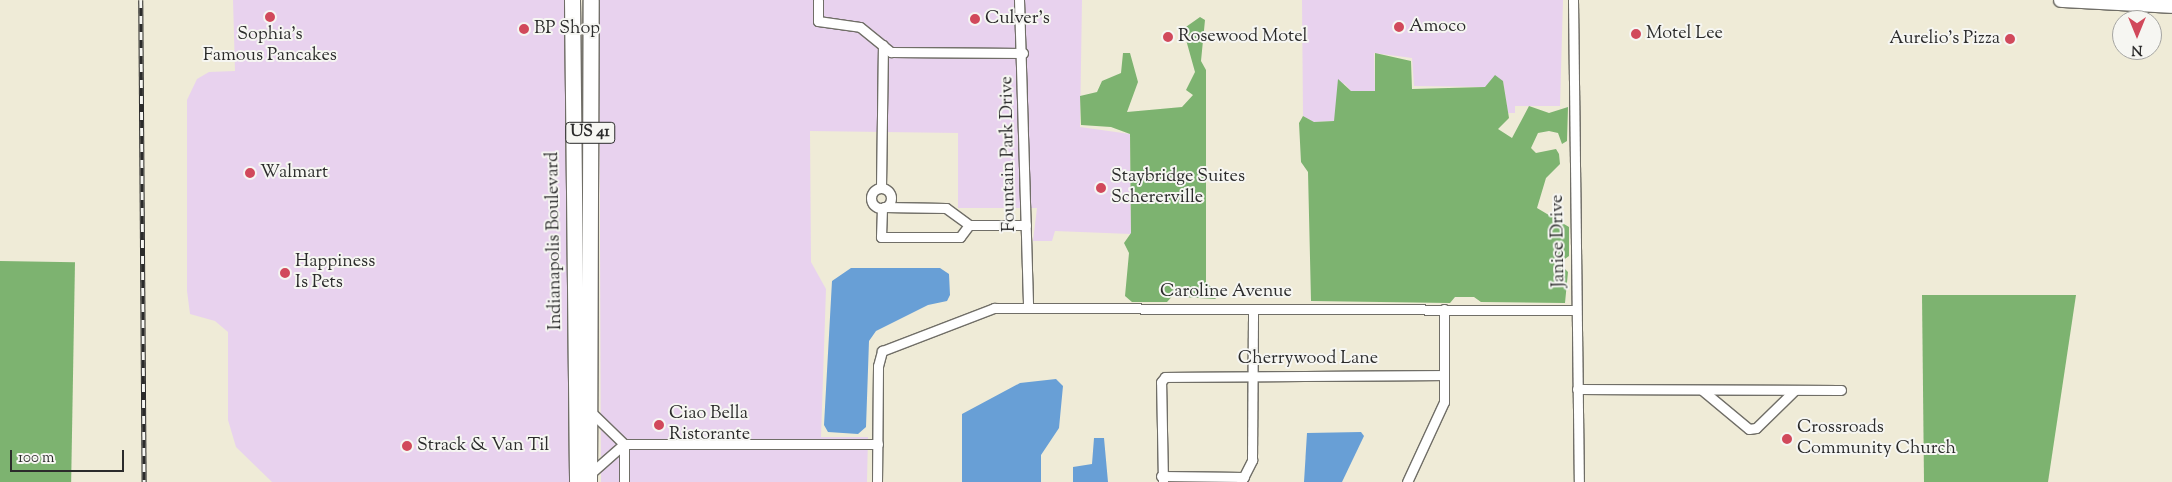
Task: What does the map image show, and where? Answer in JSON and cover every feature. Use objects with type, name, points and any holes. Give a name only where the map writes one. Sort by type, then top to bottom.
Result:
[{"type":"highway","name":"Indianapolis Boulevard","points":[[572,0],[577,482]]},
{"type":"highway","name":"Indianapolis Boulevard","points":[[590,478],[591,0]]},
{"type":"main road","points":[[2061,0],[2172,6]]},
{"type":"street","points":[[818,0],[818,21],[860,27],[883,46],[910,55],[1023,53]]},
{"type":"street","name":"Fountain Park Drive","points":[[1020,0],[1023,53],[1028,307]]},
{"type":"street","name":"Janice Drive","points":[[1573,0],[1579,482]]},
{"type":"street","points":[[883,46],[881,187],[871,197],[883,208],[946,208],[969,225],[1026,225]]},
{"type":"street","points":[[881,187],[891,195],[883,208],[882,237],[960,237],[969,225]]},
{"type":"street","name":"Caroline Avenue","points":[[878,444],[878,366],[884,349],[966,316],[994,308],[1576,310]]},
{"type":"street","points":[[1162,479],[1242,479],[1252,460],[1253,308]]},
{"type":"street","points":[[1407,482],[1444,402],[1444,309]]},
{"type":"street","name":"Cherrywood Lane","points":[[1162,479],[1161,382],[1172,374],[1444,375]]},
{"type":"street","points":[[1577,389],[1841,390]]},
{"type":"street","points":[[1702,390],[1749,429],[1756,428],[1795,390]]},
{"type":"street","points":[[590,411],[624,444],[878,444],[878,482]]},
{"type":"street","points":[[590,478],[624,444]]},
{"type":"street","points":[[624,444],[624,482]]},
{"type":"shaded area","points":[[233,0],[564,0],[573,482],[272,482],[236,447],[228,420],[228,332],[215,321],[190,314],[187,291],[187,100],[197,79],[209,72],[235,71]]},
{"type":"shaded area","points":[[599,0],[1082,0],[1080,127],[1130,134],[1131,234],[1055,231],[1052,241],[1033,241],[1037,208],[958,208],[958,133],[810,131],[811,262],[826,289],[821,437],[868,437],[867,482],[601,482]]},
{"type":"shaded area","points":[[1302,0],[1563,0],[1560,106],[1515,106],[1515,113],[1508,113],[1503,81],[1485,87],[1414,86],[1412,58],[1374,53],[1375,91],[1351,91],[1344,83],[1334,121],[1314,122],[1303,116]]},
{"type":"green space","points":[[1200,17],[1205,20],[1201,61],[1206,70],[1206,283],[1221,294],[1215,299],[1183,297],[1176,292],[1167,302],[1132,302],[1125,296],[1129,253],[1124,243],[1131,233],[1130,134],[1111,127],[1081,125],[1080,96],[1097,92],[1102,81],[1121,73],[1123,53],[1130,53],[1138,82],[1127,112],[1182,107],[1193,95],[1186,90],[1195,72],[1183,29]]},
{"type":"green space","points":[[1375,53],[1411,61],[1412,89],[1485,87],[1495,75],[1503,81],[1509,118],[1498,129],[1512,138],[1529,106],[1549,113],[1568,107],[1567,141],[1562,144],[1558,133],[1549,131],[1538,133],[1531,148],[1536,153],[1556,149],[1559,154],[1560,164],[1546,178],[1537,208],[1569,227],[1569,256],[1559,263],[1568,272],[1565,303],[1481,302],[1474,297],[1455,297],[1450,303],[1311,301],[1308,172],[1301,162],[1299,123],[1303,116],[1314,122],[1334,121],[1338,79],[1351,91],[1375,91]]},
{"type":"green space","points":[[0,261],[75,262],[71,482],[0,482]]},
{"type":"green space","points":[[1922,295],[2076,295],[2048,482],[1924,482]]},
{"type":"water","points":[[851,268],[940,268],[949,274],[950,295],[947,301],[928,305],[876,331],[869,341],[866,427],[858,434],[828,432],[824,425],[832,281]]},
{"type":"water","points":[[1056,379],[1063,386],[1059,428],[1041,455],[1041,482],[962,482],[962,414],[1020,383]]},
{"type":"water","points":[[1361,432],[1364,436],[1342,482],[1304,482],[1307,433]]},
{"type":"water","points":[[1094,438],[1104,438],[1108,482],[1073,482],[1073,467],[1092,464]]},
{"type":"railway","points":[[141,0],[144,482]]},
{"type":"place","name":"Sophia's Famous Pancakes","points":[[270,17]]},
{"type":"place","name":"Culver's","points":[[975,19]]},
{"type":"place","name":"Amoco","points":[[1399,27]]},
{"type":"place","name":"BP Shop","points":[[524,29]]},
{"type":"place","name":"Motel Lee","points":[[1636,34]]},
{"type":"place","name":"Rosewood Motel","points":[[1168,37]]},
{"type":"place","name":"Aurelio's Pizza","points":[[2010,39]]},
{"type":"place","name":"Walmart","points":[[250,173]]},
{"type":"place","name":"Staybridge Suites Schererville","points":[[1101,188]]},
{"type":"place","name":"Happiness Is Pets","points":[[285,273]]},
{"type":"place","name":"Ciao Bella Ristorante","points":[[659,425]]},
{"type":"place","name":"Crossroads Community Church","points":[[1787,439]]},
{"type":"place","name":"Strack & Van Til","points":[[407,446]]}]
